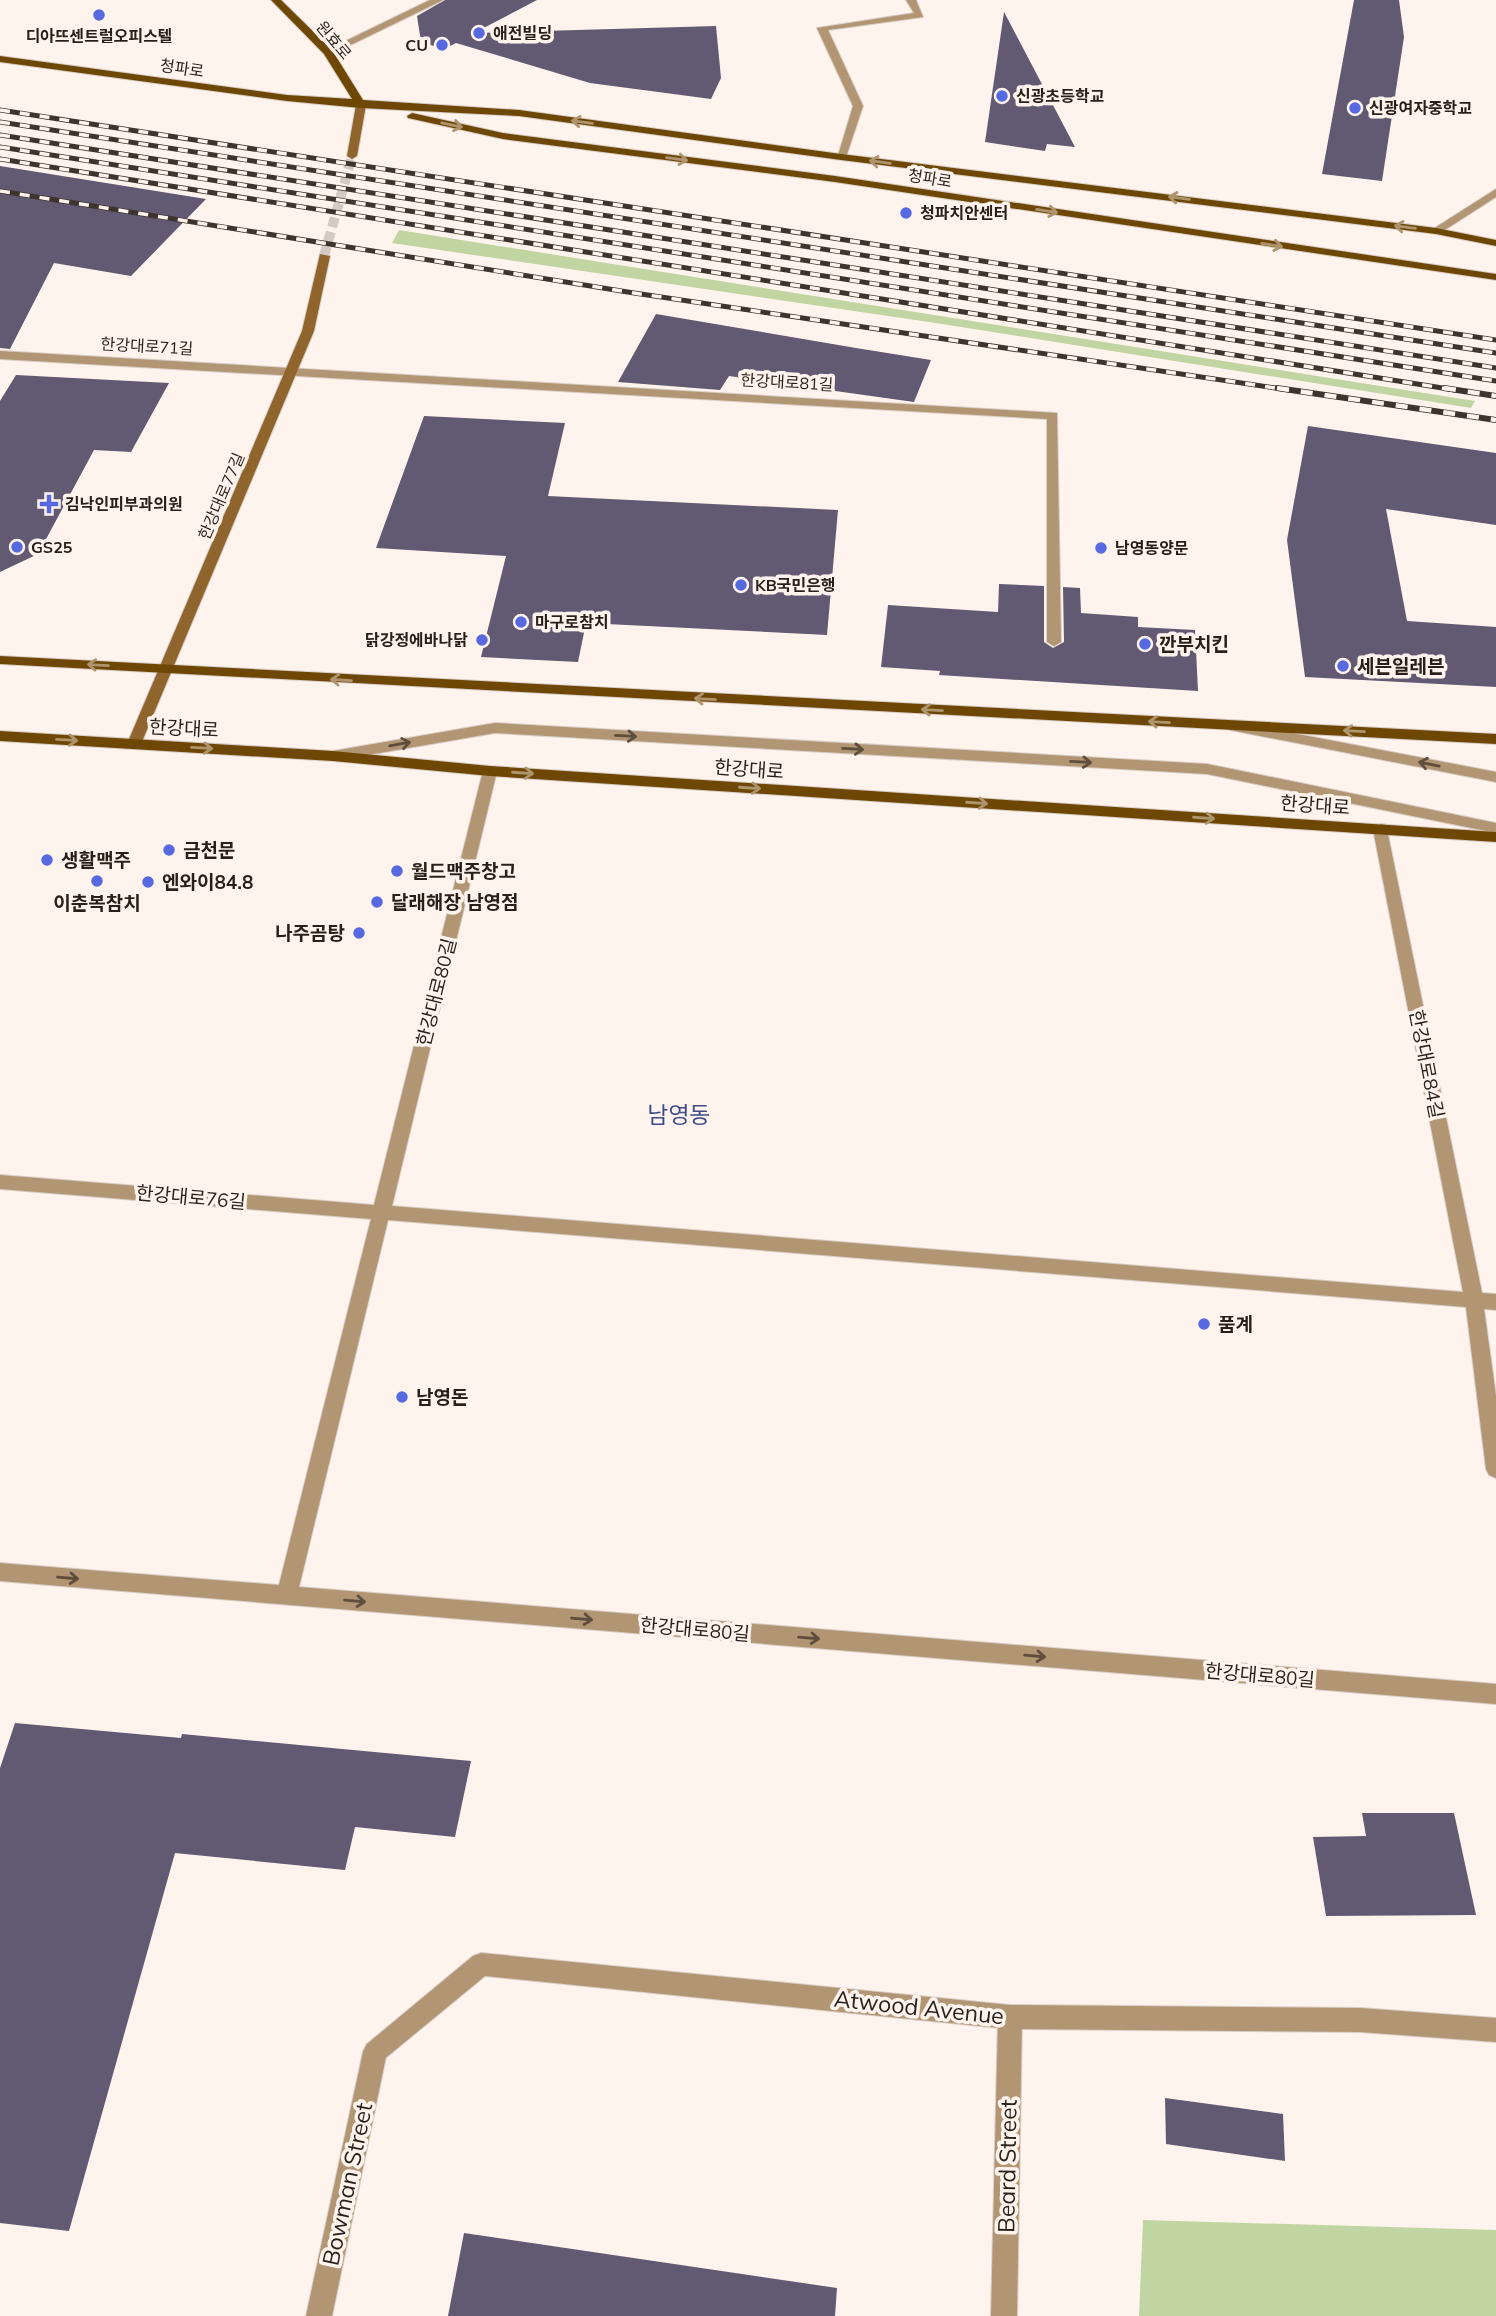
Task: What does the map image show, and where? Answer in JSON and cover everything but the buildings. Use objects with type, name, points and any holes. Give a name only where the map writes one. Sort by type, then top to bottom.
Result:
[{"type":"main road","name":"원효로","points":[[276,0],[328,52],[361,105]]},
{"type":"main road","name":"청파로","points":[[0,59],[275,97],[361,105],[519,113],[841,157],[1436,230],[1496,243]]},
{"type":"main road","name":"청파로","points":[[361,105],[503,136],[835,179],[1496,277]]},
{"type":"main road","points":[[352,156],[361,105]]},
{"type":"main road","name":"한강대로77길","points":[[134,744],[308,331],[324,256]]},
{"type":"main road","points":[[0,660],[1496,739]]},
{"type":"main road","name":"한강대로","points":[[0,736],[333,756],[489,771],[1496,837]]},
{"type":"street","points":[[328,52],[438,0]]},
{"type":"street","points":[[841,157],[858,106],[822,28],[920,15],[911,0]]},
{"type":"street","points":[[1436,230],[1496,192]]},
{"type":"street","name":"한강대로71길","points":[[0,355],[292,370]]},
{"type":"street","name":"한강대로81길","points":[[292,370],[1054,416],[1054,642]]},
{"type":"street","points":[[1227,725],[1496,778]]},
{"type":"street","points":[[333,756],[495,728],[1193,768],[1496,828]]},
{"type":"street","name":"한강대로80길","points":[[489,771],[287,1595],[1496,1694]]},
{"type":"street","name":"한강대로84길","points":[[1381,829],[1474,1300],[1496,1469]]},
{"type":"street","name":"한강대로76길","points":[[0,1182],[382,1212]]},
{"type":"street","points":[[382,1212],[1496,1302]]},
{"type":"street","points":[[0,1572],[287,1595]]},
{"type":"street","name":"Atwood Avenue","points":[[375,2052],[481,1964],[1010,2017],[1360,2020],[1496,2030]]},
{"type":"street","name":"Beard Street","points":[[1004,2316],[1010,2017]]},
{"type":"street","name":"Bowman Street","points":[[319,2316],[375,2052]]},
{"type":"green space","points":[[399,230],[1475,401],[1471,408],[929,322],[392,243]]},
{"type":"green space","points":[[1143,2220],[1496,2230],[1496,2316],[1139,2316]]},
{"type":"tunnel","points":[[324,256],[352,156]]},
{"type":"railway","points":[[0,110],[1496,340]]},
{"type":"railway","points":[[0,122],[1496,353]]},
{"type":"railway","points":[[0,135],[1496,368]]},
{"type":"railway","points":[[0,147],[1496,381]]},
{"type":"railway","points":[[0,159],[1455,390]]},
{"type":"railway","points":[[0,191],[634,293],[1289,390]]},
{"type":"railway","points":[[1277,388],[1496,420]]},
{"type":"railway","points":[[1444,388],[1496,396]]},
{"type":"place","name":"디아뜨센트럴오피스텔","points":[[99,15]]},
{"type":"place","name":"애전빌딩","points":[[479,33]]},
{"type":"place","name":"CU","points":[[442,45]]},
{"type":"place","name":"신광초등학교","points":[[1002,96]]},
{"type":"place","name":"신광여자중학교","points":[[1355,108]]},
{"type":"place","name":"청파치안센터","points":[[906,213]]},
{"type":"place","name":"김낙인피부과의원","points":[[49,504]]},
{"type":"place","name":"GS25","points":[[17,547]]},
{"type":"place","name":"남영동양문","points":[[1101,548]]},
{"type":"place","name":"KB국민은행","points":[[741,585]]},
{"type":"place","name":"마구로참치","points":[[521,622]]},
{"type":"place","name":"닭강정에바나닭","points":[[482,640]]},
{"type":"place","name":"깐부치킨","points":[[1145,644]]},
{"type":"place","name":"세븐일레븐","points":[[1343,666]]},
{"type":"place","name":"금천문","points":[[169,850]]},
{"type":"place","name":"생활맥주","points":[[47,860]]},
{"type":"place","name":"월드맥주창고","points":[[397,871]]},
{"type":"place","name":"이춘복참치","points":[[97,881]]},
{"type":"place","name":"엔와이84.8","points":[[148,882]]},
{"type":"place","name":"달래해장 남영점","points":[[377,902]]},
{"type":"place","name":"나주곰탕","points":[[359,933]]},
{"type":"place","name":"품계","points":[[1204,1324]]},
{"type":"place","name":"남영돈","points":[[402,1397]]},
{"type":"district","name":"남영동","points":[[679,1114]]}]
